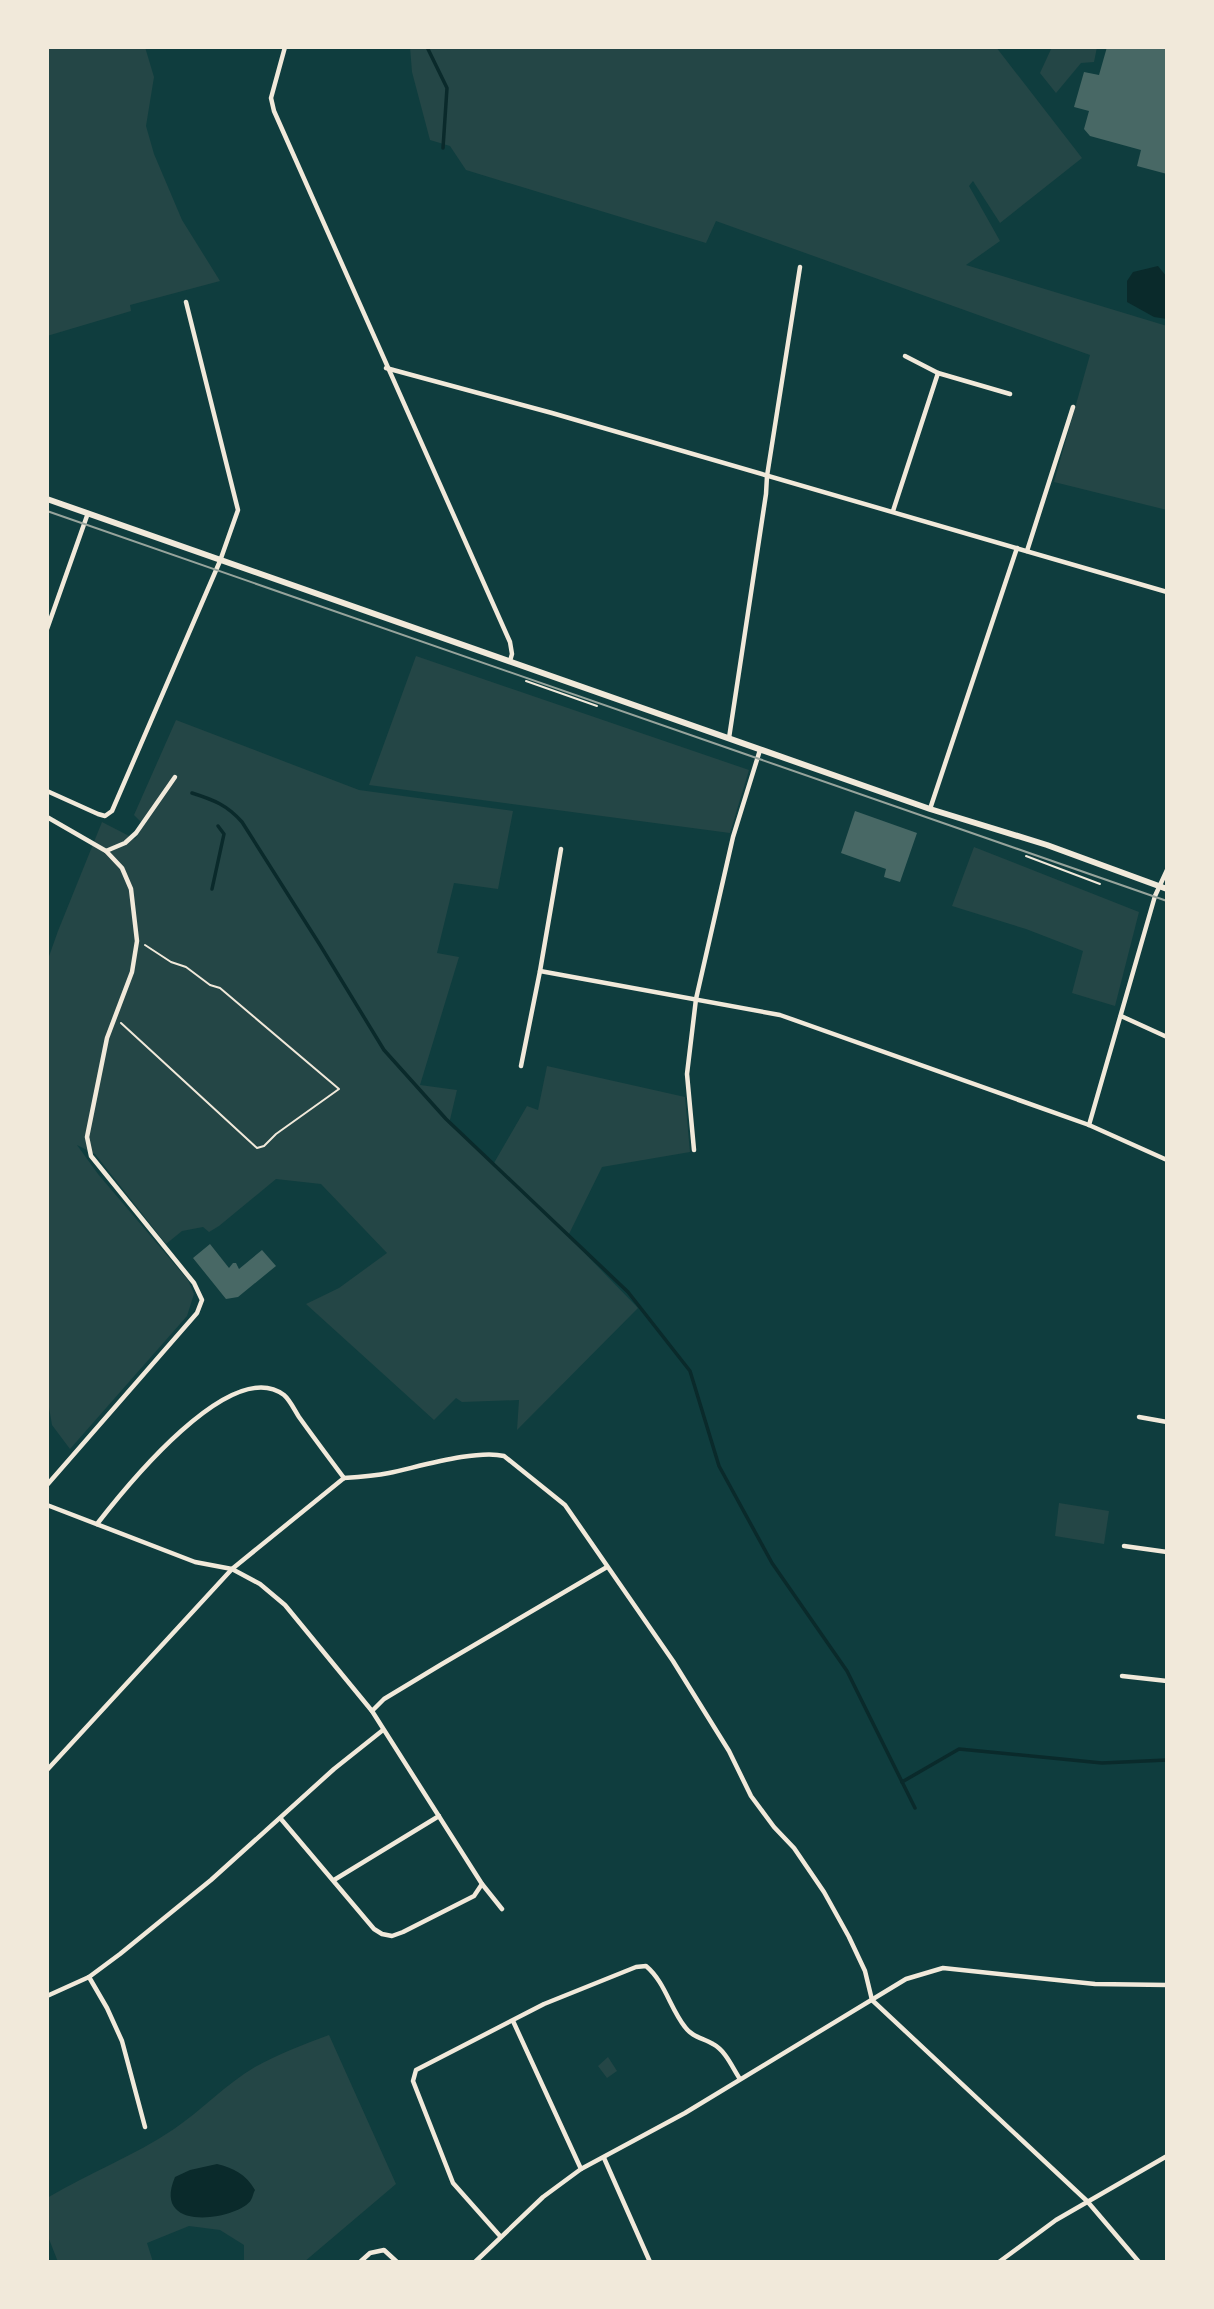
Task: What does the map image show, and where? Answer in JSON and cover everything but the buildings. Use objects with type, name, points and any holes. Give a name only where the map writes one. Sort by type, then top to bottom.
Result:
[{"type":"main road","points":[[47,499],[930,808],[1047,845],[1164,887]]},
{"type":"street","points":[[285,47],[271,98],[274,111],[510,642],[510,661]]},
{"type":"street","points":[[729,738],[800,267]]},
{"type":"street","points":[[47,791],[98,814],[105,816],[112,811],[220,561],[238,509],[186,302]]},
{"type":"street","points":[[905,356],[938,373],[1010,394]]},
{"type":"street","points":[[386,368],[893,511],[1167,592]]},
{"type":"street","points":[[893,511],[938,373]]},
{"type":"street","points":[[1027,551],[1073,407]]},
{"type":"street","points":[[47,629],[88,513]]},
{"type":"street","points":[[930,808],[1017,548]]},
{"type":"street","points":[[694,1150],[687,1074],[696,999],[733,837],[761,749]]},
{"type":"street","points":[[106,851],[125,843],[136,834],[175,777]]},
{"type":"street","points":[[47,817],[106,851],[122,868],[131,889],[137,941],[132,972],[107,1038],[87,1137],[91,1156],[194,1283],[202,1300],[200,1308],[47,1485]]},
{"type":"street","points":[[521,1066],[561,849]]},
{"type":"street","points":[[1089,1125],[1155,896],[1164,887],[1167,870]]},
{"type":"street","points":[[540,971],[780,1015],[1089,1125],[1166,1158]]},
{"type":"street","points":[[1121,1016],[1167,1037]]},
{"type":"street","points":[[96,1524],[159,1450],[224,1399],[248,1388],[266,1388],[284,1395],[344,1478]]},
{"type":"street","points":[[1139,1417],[1167,1422]]},
{"type":"street","points":[[47,1770],[232,1569],[344,1478],[384,1474],[479,1455],[496,1454],[504,1457],[565,1505],[696,1695],[729,1751],[751,1796],[794,1849],[824,1892],[865,1971],[872,2000],[1087,2201],[1139,2262]]},
{"type":"street","points":[[47,1505],[195,1562],[232,1569],[260,1584],[285,1605],[372,1711],[482,1884],[502,1909]]},
{"type":"street","points":[[1124,1545],[1167,1552]]},
{"type":"street","points":[[372,1711],[384,1699],[607,1567]]},
{"type":"street","points":[[1122,1676],[1167,1681]]},
{"type":"street","points":[[47,1996],[89,1977],[201,1889],[334,1769],[383,1730]]},
{"type":"street","points":[[334,1880],[439,1816]]},
{"type":"street","points":[[281,1819],[382,1934],[392,1936],[426,1922],[474,1896],[482,1884]]},
{"type":"street","points":[[500,2236],[453,2183],[413,2081],[416,2070],[544,2004],[635,1967],[646,1966],[654,1973],[685,2028],[694,2036],[723,2051],[740,2079]]},
{"type":"street","points":[[475,2262],[543,2197],[581,2169],[685,2113],[906,1979],[943,1968],[1082,1982],[1167,1986]]},
{"type":"street","points":[[89,1977],[122,2041],[145,2127]]},
{"type":"street","points":[[513,2021],[581,2169]]},
{"type":"street","points":[[999,2262],[1056,2220],[1167,2156]]},
{"type":"street","points":[[604,2158],[650,2262]]},
{"type":"street","points":[[360,2262],[378,2250],[384,2250],[397,2262]]},
{"type":"path","points":[[526,681],[597,706]]},
{"type":"path","points":[[1026,856],[1101,884]]},
{"type":"path","points":[[115,1018],[257,1148],[264,1146],[276,1134],[339,1089],[220,988],[210,985],[186,967],[171,962],[137,941]]},
{"type":"shaded area","points":[[47,47],[145,47],[154,77],[146,126],[154,154],[182,220],[220,281],[130,305],[131,311],[47,336]]},
{"type":"shaded area","points":[[410,47],[996,47],[1082,158],[1000,223],[973,181],[969,186],[1000,241],[966,265],[1167,326],[1167,510],[1054,482],[1090,355],[716,221],[706,243],[466,170],[450,146],[430,140],[412,72]]},
{"type":"shaded area","points":[[1052,47],[1097,47],[1094,62],[1081,63],[1056,93],[1040,73]]},
{"type":"shaded area","points":[[1158,266],[1167,277],[1167,319],[1154,317],[1127,302],[1127,281],[1133,272]]},
{"type":"shaded area","points":[[416,656],[749,770],[730,833],[369,785]]},
{"type":"shaded area","points":[[176,720],[359,790],[513,811],[498,889],[454,883],[437,953],[459,957],[420,1085],[457,1090],[449,1124],[494,1163],[527,1106],[538,1110],[547,1066],[685,1097],[690,1152],[602,1167],[568,1236],[638,1308],[517,1430],[519,1400],[462,1402],[456,1398],[434,1420],[306,1304],[339,1288],[387,1253],[321,1184],[276,1179],[209,1232],[203,1227],[182,1231],[166,1244],[95,1154],[77,1145],[98,1174],[188,1280],[194,1294],[187,1316],[70,1449],[52,1425],[47,1396],[47,962],[102,822],[135,839],[144,825],[134,815]]},
{"type":"shaded area","points":[[974,847],[1139,912],[1115,1006],[1072,993],[1083,951],[1026,929],[952,906]]},
{"type":"shaded area","points":[[1059,1503],[1109,1511],[1104,1544],[1055,1536]]},
{"type":"shaded area","points":[[329,2035],[396,2184],[304,2262],[244,2262],[244,2245],[220,2230],[189,2226],[147,2243],[153,2262],[58,2262],[47,2234],[47,2198],[159,2139],[255,2067]]},
{"type":"shaded area","points":[[608,2057],[617,2071],[607,2078],[598,2066]]},
{"type":"shaded area","points":[[217,2164],[234,2170],[248,2180],[255,2190],[251,2200],[231,2213],[216,2216],[185,2215],[175,2208],[171,2195],[175,2177],[190,2170]]},
{"type":"waterway","points":[[427,47],[447,88],[443,148]]},
{"type":"waterway","points":[[192,793],[220,804],[242,822],[384,1050],[446,1119],[628,1292],[690,1371],[719,1466],[772,1563],[847,1671],[915,1808]]},
{"type":"waterway","points":[[212,889],[224,834],[218,826]]},
{"type":"waterway","points":[[902,1782],[959,1749],[1102,1763],[1167,1760]]},
{"type":"tram line","points":[[47,511],[1167,901]]}]
